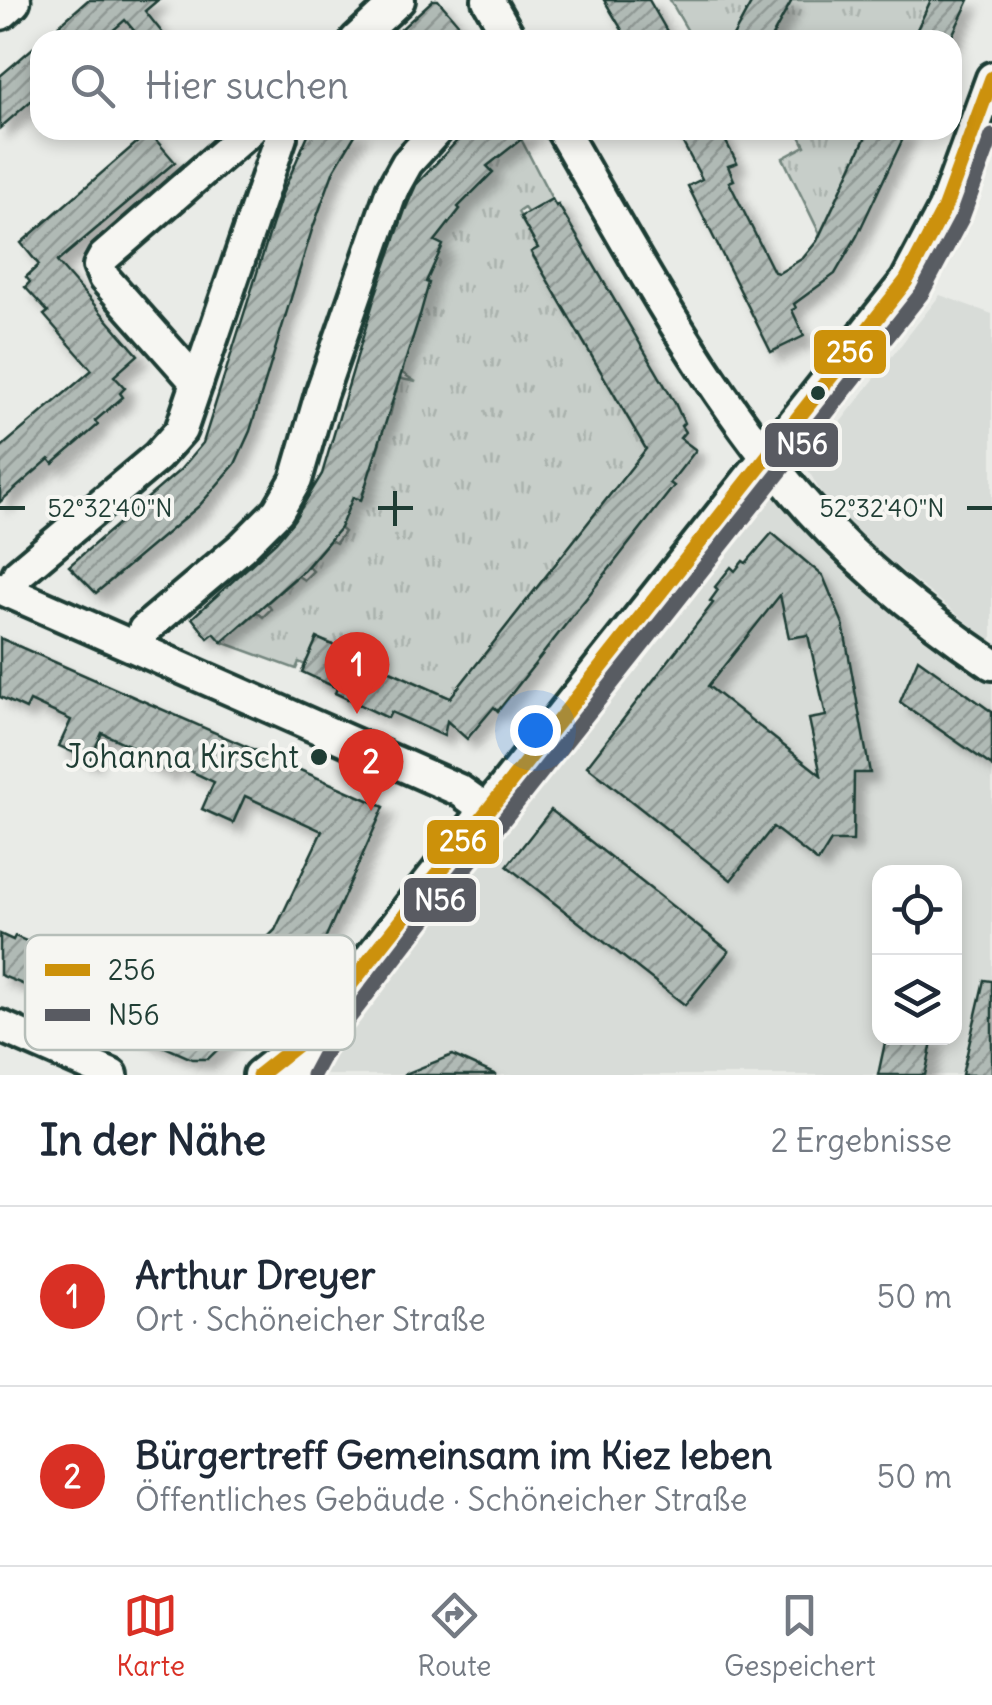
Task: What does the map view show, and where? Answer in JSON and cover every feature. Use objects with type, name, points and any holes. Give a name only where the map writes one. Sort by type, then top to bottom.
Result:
[{"type":"main road","points":[[0,10],[12,0]]},
{"type":"street","points":[[367,30],[399,0]]},
{"type":"street","points":[[488,0],[505,30]]},
{"type":"street","points":[[355,978],[916,267],[944,209],[992,78]]},
{"type":"street","points":[[198,383],[104,278],[99,266],[104,257],[239,140]]},
{"type":"street","points":[[280,140],[181,430],[18,574],[5,590],[459,790],[487,810]]},
{"type":"street","points":[[136,647],[144,630],[242,547],[278,510],[296,480],[321,394],[392,190],[407,163],[428,140]]},
{"type":"street","points":[[559,141],[718,391],[766,457],[854,555],[992,664]]},
{"type":"street","points":[[0,1026],[25,1037]]},
{"type":"street","points":[[55,1050],[112,1075]]},
{"type":"street","points":[[259,1075],[290,1050]]},
{"type":"street","points":[[291,1075],[304,1050]]},
{"type":"shaded area","points":[[940,295],[992,314],[992,642],[886,558],[826,502],[806,466]]},
{"type":"shaded area","points":[[754,496],[779,497],[992,677],[992,1075],[304,1075],[317,1050],[355,1050],[355,995]]},
{"type":"green space","points":[[670,0],[753,0],[736,30],[687,30]]},
{"type":"green space","points":[[792,0],[931,0],[917,30],[776,30]]},
{"type":"green space","points":[[522,140],[552,199],[528,213],[524,208],[518,212],[538,248],[531,253],[537,263],[544,259],[557,297],[564,294],[578,317],[571,321],[599,368],[606,365],[616,398],[651,443],[450,698],[317,639],[305,665],[299,662],[296,669],[222,642],[257,612],[263,617],[271,609],[267,603],[298,576],[304,580],[313,571],[308,566],[330,540],[336,543],[344,532],[338,527],[353,497],[361,500],[366,487],[360,485],[370,453],[376,454],[380,442],[374,440],[382,414],[390,415],[393,403],[386,401],[393,377],[416,382],[402,373],[422,281],[442,245],[435,241],[447,215],[454,217],[460,209],[455,206],[492,172],[487,166]]},
{"type":"green space","points":[[802,140],[864,140],[820,234],[783,158],[805,146]]},
{"type":"building","points":[[88,0],[158,0],[145,11],[160,30],[134,30],[125,20],[114,30],[54,30]]},
{"type":"building","points":[[433,0],[438,0],[461,27],[458,30],[400,30]]},
{"type":"building","points":[[604,0],[649,0],[666,30],[622,30]]},
{"type":"building","points":[[753,0],[792,0],[776,30],[736,30]]},
{"type":"building","points":[[931,0],[969,0],[955,30],[917,30]]},
{"type":"building","points":[[30,50],[30,102],[0,128],[0,76]]},
{"type":"building","points":[[140,140],[156,140],[175,162],[57,262],[138,355],[114,376],[125,388],[120,393],[123,397],[53,464],[49,459],[0,502],[0,448],[92,370],[25,287],[30,282],[26,277],[39,265],[21,243]]},
{"type":"building","points":[[306,140],[352,140],[334,170],[312,230],[250,431],[235,464],[199,506],[96,593],[69,566],[180,470],[203,443],[282,194]]},
{"type":"building","points":[[458,140],[520,140],[487,166],[493,172],[458,207],[435,241],[443,245],[426,282],[429,283],[420,315],[361,500],[353,497],[340,528],[304,570],[222,642],[214,633],[208,638],[192,618],[276,542],[322,474],[376,293],[416,185]]},
{"type":"building","points":[[681,140],[725,140],[737,163],[728,166],[734,180],[729,182],[774,272],[779,273],[803,258],[817,241],[864,140],[902,140],[835,274],[794,304],[796,308],[792,310],[804,336],[771,352],[688,186],[702,179]]},
{"type":"building","points":[[552,199],[675,403],[684,423],[681,426],[685,432],[680,438],[696,450],[670,483],[674,486],[498,711],[494,707],[467,739],[447,721],[444,736],[391,712],[388,718],[302,672],[317,638],[450,698],[646,449],[531,252],[538,248],[520,217]]},
{"type":"building","points":[[772,533],[823,576],[843,624],[870,773],[854,773],[853,841],[831,841],[818,862],[773,827],[731,880],[587,766],[713,603],[710,601],[718,590],[715,587],[731,567],[735,571],[743,561],[746,563]],"holes":[[[780,595],[789,638],[808,635],[826,716],[809,719],[821,775],[708,686]]]},
{"type":"building","points":[[0,638],[384,807],[327,935],[270,935],[322,831],[245,796],[233,823],[202,809],[214,782],[173,764],[169,772],[138,758],[142,751],[102,733],[90,760],[59,746],[71,720],[30,701],[26,709],[0,697]]},
{"type":"building","points":[[918,659],[992,712],[992,766],[900,702]]},
{"type":"building","points":[[551,810],[729,951],[685,1005],[507,866]]},
{"type":"building","points":[[0,934],[13,940],[15,936],[25,940],[25,985],[0,975]]},
{"type":"building","points":[[984,980],[992,981],[992,1075],[962,1075]]},
{"type":"building","points":[[884,1045],[931,1045],[925,1075],[878,1075]]},
{"type":"building","points":[[172,1050],[217,1050],[208,1059],[192,1059]]},
{"type":"building","points":[[452,1055],[496,1075],[405,1075],[405,1074]]},
{"type":"transit line","name":"256","points":[[355,979],[906,281],[944,209],[992,78]]},
{"type":"transit line","name":"N56","points":[[355,1010],[922,293],[962,218],[992,136]]},
{"type":"transit line","name":"256","points":[[259,1075],[290,1050]]},
{"type":"transit line","name":"N56","points":[[313,1075],[326,1050]]},
{"type":"place","name":"Arthur Dreyer","points":[[357,714]]},
{"type":"place","name":"Johanna Kirscht","points":[[319,757]]},
{"type":"place","name":"Bürgertreff Gemeinsam im Kiez leben","points":[[371,811]]}]
